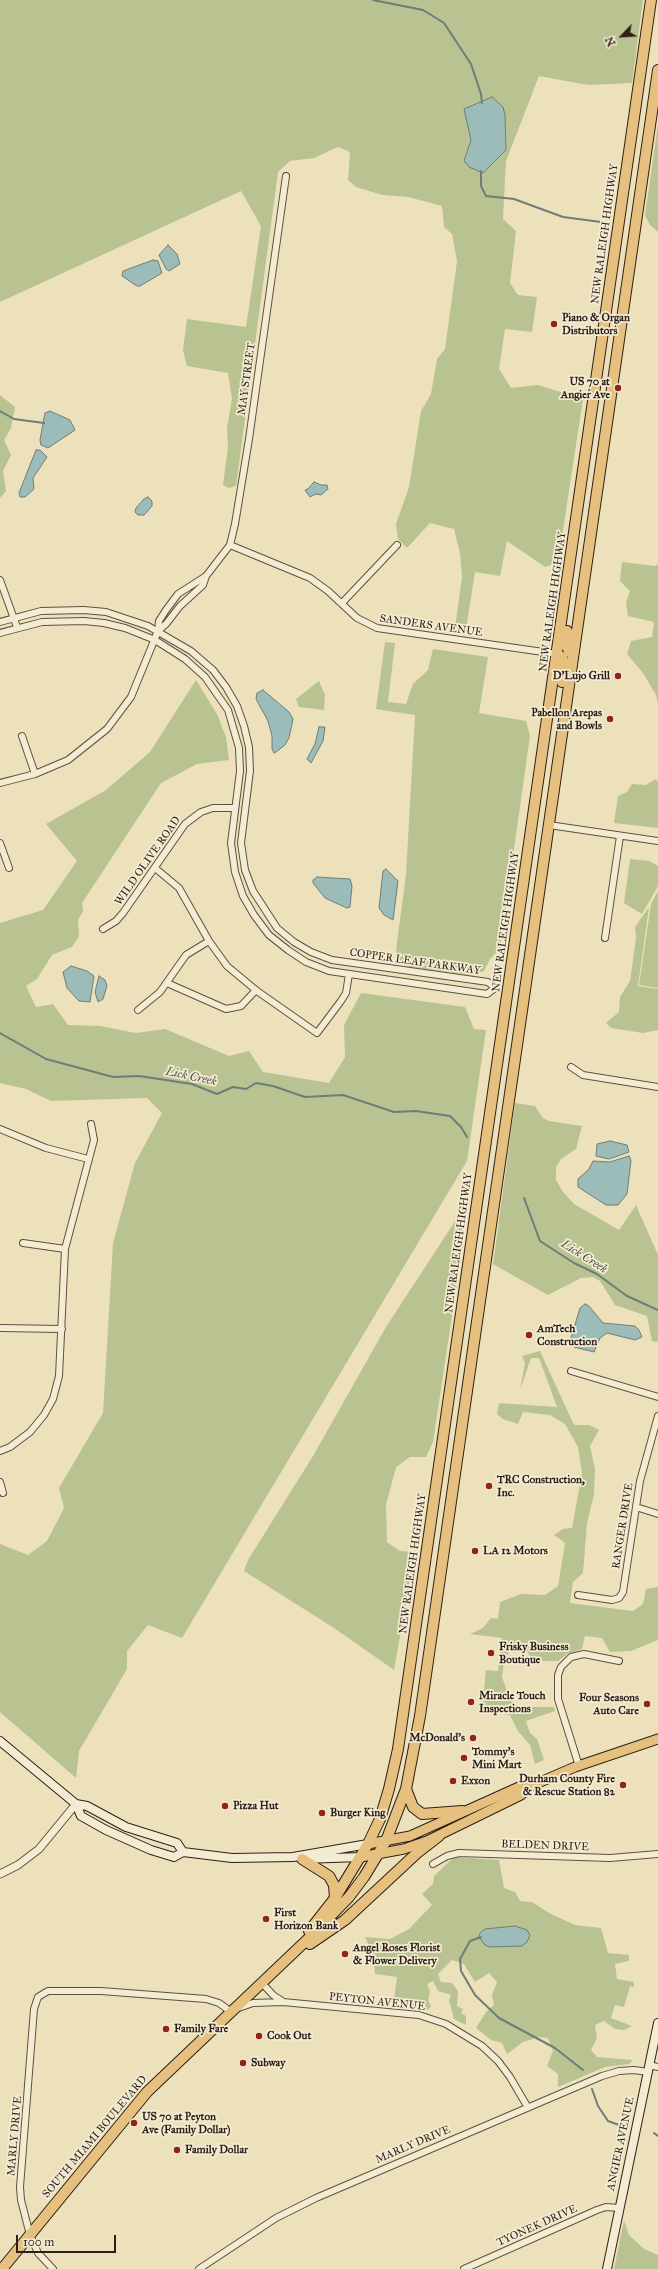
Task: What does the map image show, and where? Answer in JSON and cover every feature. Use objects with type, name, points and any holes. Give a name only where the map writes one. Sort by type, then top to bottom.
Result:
[{"type":"highway","name":"NEW RALEIGH HIGHWAY","points":[[368,1844],[380,1819],[389,1789],[404,1714],[651,0]]},
{"type":"highway","points":[[386,1841],[406,1789],[420,1716],[658,70]]},
{"type":"highway","points":[[566,592],[570,605],[566,646],[573,656]]},
{"type":"highway","points":[[557,654],[562,657],[564,663],[557,721],[562,728]]},
{"type":"highway","points":[[429,1539],[445,1541]]},
{"type":"highway","points":[[404,1714],[420,1716]]},
{"type":"highway","points":[[406,1789],[413,1807],[422,1814],[462,1811]]},
{"type":"highway","points":[[283,1962],[345,1920],[417,1852],[439,1836]]},
{"type":"highway","name":"SOUTH MIAMI BOULEVARD","points":[[2,2269],[147,2092],[349,1897],[386,1841]]},
{"type":"highway","name":"SOUTH MIAMI BOULEVARD","points":[[283,1962],[335,1898],[368,1844]]},
{"type":"highway","points":[[298,1858],[330,1876],[334,1885],[335,1898]]},
{"type":"main road","points":[[0,1741],[76,1804],[81,1816],[125,1840],[174,1857],[183,1852],[232,1858],[298,1858],[361,1857],[409,1848],[439,1836],[521,1795],[531,1786],[579,1766],[658,1739]]},
{"type":"main road","points":[[298,1858],[386,1841],[424,1830],[462,1811],[521,1786],[531,1786]]},
{"type":"main road","points":[[76,1804],[87,1806],[126,1827],[177,1844],[183,1852]]},
{"type":"main road","name":"ANGIER AVENUE","points":[[607,2269],[658,2023]]},
{"type":"street","name":"MAY STREET","points":[[158,631],[166,624],[180,606],[202,585],[206,576],[230,545],[235,524],[249,439],[286,176]]},
{"type":"street","name":"SANDERS AVENUE","points":[[230,545],[310,578],[342,603],[357,618],[377,628],[557,654]]},
{"type":"street","points":[[342,603],[397,545]]},
{"type":"street","name":"MAY STREET","points":[[158,631],[159,621],[178,594],[206,576]]},
{"type":"street","points":[[0,580],[17,627]]},
{"type":"street","name":"COPPER LEAF PARKWAY","points":[[0,622],[41,611],[84,610],[128,618],[158,631],[191,650],[213,670],[237,706],[249,747],[250,771],[241,843],[245,870],[252,891],[277,928],[311,952],[332,960],[488,982],[496,988],[487,994],[329,971],[306,962],[288,950],[269,935],[254,915],[243,896],[235,872],[231,843],[240,771],[239,748],[228,710],[205,677],[185,659],[155,640],[124,628],[84,621],[42,622],[17,627],[0,633]]},
{"type":"street","points":[[0,783],[35,774],[68,760],[107,729],[131,697],[158,631]]},
{"type":"street","points":[[22,736],[35,774]]},
{"type":"street","name":"WILD OLIVE ROAD","points":[[103,929],[116,922],[123,914],[179,831],[192,817],[213,808],[235,808]]},
{"type":"street","points":[[548,825],[658,841]]},
{"type":"street","points":[[605,938],[620,836]]},
{"type":"street","points":[[0,844],[9,868]]},
{"type":"street","points":[[155,868],[179,888],[209,941],[228,966],[256,990],[318,1033],[346,993],[349,974]]},
{"type":"street","points":[[138,1010],[153,999],[186,955],[209,941]]},
{"type":"street","points":[[166,982],[226,1009],[241,1006],[256,990]]},
{"type":"street","points":[[496,988],[508,990]]},
{"type":"street","points":[[571,1067],[582,1075],[658,1087]]},
{"type":"street","points":[[0,1451],[10,1447],[30,1432],[44,1415],[53,1399],[59,1376],[65,1249],[94,1140],[91,1124]]},
{"type":"street","points":[[0,1130],[46,1148],[88,1159]]},
{"type":"street","points":[[23,1243],[65,1249]]},
{"type":"street","points":[[0,1328],[62,1329]]},
{"type":"street","points":[[571,1371],[658,1397]]},
{"type":"street","name":"RANGER DRIVE","points":[[578,1595],[612,1600],[622,1595],[640,1481],[658,1416]]},
{"type":"street","points":[[0,1482],[3,1492]]},
{"type":"street","points":[[636,1507],[658,1514]]},
{"type":"street","points":[[579,1766],[558,1699],[558,1675],[561,1667],[571,1657],[577,1655],[594,1656],[619,1662]]},
{"type":"street","points":[[0,1874],[18,1865],[39,1849],[76,1804]]},
{"type":"street","name":"BELDEN DRIVE","points":[[433,1864],[447,1856],[459,1852],[610,1858],[658,1854]]},
{"type":"street","points":[[261,1982],[273,1995],[283,2002]]},
{"type":"street","name":"MARLY DRIVE","points":[[53,2269],[38,2253],[30,2235],[21,2200],[20,2187],[34,2009],[38,1997],[42,1993],[53,1989],[206,1999],[219,2003],[230,2012]]},
{"type":"street","name":"PEYTON AVENUE","points":[[230,2012],[253,2003],[283,2002],[419,2015],[446,2024],[476,2042],[498,2060],[527,2106]]},
{"type":"street","name":"MARLY DRIVE","points":[[199,2269],[242,2239],[292,2209],[527,2106],[610,2073],[658,2067]]},
{"type":"street","name":"TYONEK DRIVE","points":[[464,2269],[597,2210],[606,2207],[619,2208]]},
{"type":"green space","points":[[0,0],[643,0],[632,83],[588,85],[539,76],[506,161],[503,219],[516,231],[510,283],[518,295],[537,297],[532,332],[505,329],[499,369],[511,388],[538,385],[583,399],[558,563],[545,567],[507,541],[500,576],[475,572],[466,629],[455,628],[462,577],[460,553],[454,529],[430,523],[407,548],[398,539],[396,524],[409,487],[421,411],[431,394],[437,359],[445,349],[457,261],[452,234],[444,227],[442,206],[408,197],[382,195],[356,187],[348,180],[350,152],[338,147],[314,158],[290,161],[278,172],[236,486],[229,488],[223,485],[228,447],[227,428],[232,399],[228,373],[187,366],[183,350],[187,319],[246,327],[261,226],[241,191],[0,302]]},
{"type":"green space","points":[[658,124],[658,232],[650,225],[645,215]]},
{"type":"green space","points":[[0,395],[15,407],[11,428],[4,440],[11,455],[3,471],[6,491],[0,498]]},
{"type":"green space","points":[[622,562],[655,566],[658,564],[658,704],[656,695],[643,673],[627,654],[631,641],[652,637],[654,622],[628,616],[626,602],[630,591],[620,581]]},
{"type":"green space","points":[[385,642],[395,643],[388,702],[406,704],[413,684],[428,670],[433,649],[488,657],[479,713],[526,721],[530,736],[500,948],[490,959],[484,971],[472,975],[409,967],[399,962],[396,950],[406,875],[415,715],[376,709]]},
{"type":"green space","points":[[196,680],[217,714],[226,737],[229,760],[197,764],[161,783],[82,903],[83,911],[78,920],[79,936],[72,947],[52,955],[37,979],[26,986],[36,1007],[53,1004],[68,1025],[100,1026],[136,1033],[165,1029],[229,1056],[249,1051],[263,1072],[329,1083],[345,1057],[344,1025],[361,993],[465,1007],[474,1029],[486,1030],[467,1161],[182,1638],[148,1625],[127,1651],[127,1669],[79,1751],[76,1778],[0,1712],[0,1544],[28,1555],[47,1541],[64,1508],[59,1488],[103,1413],[113,1243],[135,1163],[162,1113],[147,1098],[51,1101],[26,1089],[0,1083],[0,923],[43,910],[77,861],[46,824],[106,790],[150,752]]},
{"type":"green space","points":[[319,681],[325,695],[324,710],[299,707],[296,699]]},
{"type":"green space","points":[[656,779],[658,783],[658,828],[614,823],[618,796],[627,792],[632,784],[646,785]]},
{"type":"green space","points":[[630,859],[649,861],[658,866],[658,886],[642,914],[624,903]]},
{"type":"green space","points":[[658,891],[658,988],[639,985],[651,904]]},
{"type":"green space","points":[[649,907],[638,986],[658,989],[658,1030],[643,1033],[611,1028],[606,1023],[619,1012],[620,997],[630,981],[636,938],[635,927]]},
{"type":"green space","points":[[515,1103],[535,1106],[543,1118],[549,1121],[582,1126],[576,1149],[561,1159],[556,1167],[556,1180],[563,1192],[574,1204],[619,1230],[636,1205],[658,1255],[658,1342],[652,1341],[647,1316],[615,1305],[600,1281],[593,1277],[581,1278],[548,1295],[493,1264]]},
{"type":"green space","points":[[461,1212],[463,1243],[433,1442],[426,1457],[410,1457],[396,1467],[386,1505],[387,1542],[400,1551],[415,1552],[394,1670],[337,1630],[244,1571],[248,1560],[313,1456],[386,1327]]},
{"type":"green space","points":[[540,1351],[574,1425],[589,1425],[599,1430],[590,1446],[595,1469],[594,1494],[587,1523],[583,1573],[573,1582],[570,1603],[633,1611],[643,1604],[646,1589],[658,1587],[658,1640],[631,1651],[610,1652],[602,1638],[585,1636],[582,1649],[567,1654],[558,1661],[533,1661],[527,1651],[510,1650],[504,1662],[502,1677],[510,1700],[519,1707],[554,1707],[555,1711],[526,1721],[530,1733],[537,1739],[544,1760],[535,1764],[530,1745],[518,1731],[510,1715],[482,1711],[486,1670],[498,1671],[502,1638],[470,1634],[483,1628],[491,1618],[498,1619],[500,1602],[521,1594],[545,1595],[558,1586],[565,1543],[554,1535],[563,1529],[572,1528],[582,1473],[578,1447],[565,1424],[550,1415],[523,1412],[518,1424],[503,1419],[497,1414],[499,1403],[557,1407],[539,1358],[531,1358],[520,1390],[525,1363],[522,1356]]},
{"type":"green space","points":[[454,1857],[499,1860],[504,1888],[515,1892],[520,1901],[532,1902],[551,1914],[575,1925],[601,1928],[608,1953],[629,1955],[629,1961],[615,1964],[617,1979],[634,1982],[634,1987],[630,1986],[624,2007],[615,2005],[611,2018],[632,2026],[624,2030],[615,2029],[604,2021],[595,2025],[597,2038],[591,2050],[597,2057],[633,2060],[629,2064],[605,2067],[558,2087],[558,2074],[547,2066],[553,2051],[548,2038],[539,2037],[523,2042],[507,2054],[502,2043],[491,2040],[476,2028],[486,2012],[494,2005],[492,1995],[497,1982],[489,1973],[475,1982],[464,1964],[452,1960],[438,1974],[441,1982],[452,1983],[458,1991],[457,2006],[463,2009],[461,2013],[466,2016],[466,2025],[454,2019],[449,2000],[451,1995],[438,1991],[433,1981],[427,1984],[430,1991],[428,2000],[431,2007],[427,2010],[394,2001],[397,1977],[375,1974],[373,1954],[365,1937],[390,1939],[409,1929],[432,1905],[422,1894],[433,1884],[434,1876]]},
{"type":"green space","points":[[624,2220],[629,2235],[644,2249],[658,2255],[658,2269],[614,2269]]},
{"type":"water","points":[[492,97],[503,107],[505,115],[506,150],[483,173],[469,167],[464,161],[471,140],[464,109]]},
{"type":"water","points":[[168,245],[177,254],[180,264],[169,271],[166,269],[159,255]]},
{"type":"water","points":[[153,260],[158,261],[162,273],[140,286],[137,286],[122,276],[123,271]]},
{"type":"water","points":[[50,411],[70,420],[75,430],[48,448],[41,445],[40,440],[45,413]]},
{"type":"water","points":[[36,450],[40,450],[47,457],[33,478],[34,489],[25,497],[20,497],[19,493]]},
{"type":"water","points":[[314,482],[321,485],[327,485],[328,489],[321,495],[316,494],[310,497],[305,490],[308,489]]},
{"type":"water","points":[[148,497],[152,501],[152,506],[144,515],[138,515],[135,512],[136,508],[144,499]]},
{"type":"water","points":[[263,690],[289,712],[293,719],[289,738],[285,745],[274,753],[272,749],[272,736],[268,721],[256,699],[257,693]]},
{"type":"water","points":[[319,727],[325,727],[323,741],[311,763],[307,759],[315,744]]},
{"type":"water","points":[[386,869],[398,881],[393,920],[384,915],[379,908],[383,871]]},
{"type":"water","points":[[317,877],[350,879],[352,886],[350,907],[347,908],[325,898],[313,883],[313,880]]},
{"type":"water","points":[[71,966],[87,971],[94,976],[90,1002],[79,1001],[67,988],[63,972]]},
{"type":"water","points":[[99,976],[105,980],[107,986],[103,999],[98,1002],[95,992]]},
{"type":"water","points":[[610,1141],[627,1145],[629,1152],[609,1159],[596,1156],[597,1144]]},
{"type":"water","points":[[629,1156],[631,1160],[627,1194],[618,1205],[606,1205],[578,1187],[578,1179],[589,1169],[593,1161],[610,1162]]},
{"type":"water","points":[[585,1304],[589,1306],[603,1323],[635,1326],[639,1330],[642,1337],[635,1340],[607,1333],[600,1338],[594,1352],[574,1347],[571,1338],[580,1308]]},
{"type":"water","points":[[515,1926],[527,1930],[530,1935],[527,1942],[522,1946],[490,1947],[485,1945],[479,1937],[480,1933],[485,1929]]},
{"type":"waterway","points":[[373,0],[423,10],[444,23],[471,64],[481,94],[482,103]]},
{"type":"waterway","points":[[481,171],[481,186],[486,196],[514,199],[563,217],[601,222]]},
{"type":"waterway","points":[[0,411],[14,419],[44,423]]},
{"type":"waterway","name":"Lick Creek","points":[[0,1033],[46,1059],[113,1077],[139,1076],[192,1084],[217,1094],[233,1087],[246,1089],[256,1083],[273,1086],[305,1097],[343,1095],[394,1112],[416,1111],[450,1116],[461,1127],[467,1137]]},
{"type":"waterway","name":"Lick Creek","points":[[524,1198],[540,1241],[574,1263],[597,1274],[627,1296],[658,1310]]},
{"type":"waterway","points":[[481,1937],[470,1941],[460,1959],[461,1971],[475,1995],[499,2018],[555,2048],[583,2070]]},
{"type":"waterway","points":[[592,2089],[598,2106],[608,2121],[622,2126]]},
{"type":"waterway","points":[[654,2133],[658,2136]]},
{"type":"place","name":"Piano & Organ Distributors","points":[[554,324]]},
{"type":"place","name":"US 70 at Angier Ave","points":[[618,388]]},
{"type":"place","name":"D'Lujo Grill","points":[[618,676]]},
{"type":"place","name":"Pabellon Arepas and Bowls","points":[[610,719]]},
{"type":"place","name":"AmTech Construction","points":[[529,1335]]},
{"type":"place","name":"TRC Construction, Inc.","points":[[489,1486]]},
{"type":"place","name":"LA 12 Motors","points":[[475,1551]]},
{"type":"place","name":"Frisky Business Boutique","points":[[491,1653]]},
{"type":"place","name":"Miracle Touch Inspections","points":[[471,1702]]},
{"type":"place","name":"Four Seasons Auto Care","points":[[647,1704]]},
{"type":"place","name":"McDonald's","points":[[473,1738]]},
{"type":"place","name":"Tommy's Mini Mart","points":[[464,1758]]},
{"type":"place","name":"Exxon","points":[[453,1781]]},
{"type":"place","name":"Durham County Fire & Rescue Station 82","points":[[623,1785]]},
{"type":"place","name":"Pizza Hut","points":[[225,1806]]},
{"type":"place","name":"Burger King","points":[[322,1813]]},
{"type":"place","name":"First Horizon Bank","points":[[266,1919]]},
{"type":"place","name":"Angel Roses Florist & Flower Delivery","points":[[345,1954]]},
{"type":"place","name":"Family Fare","points":[[166,2029]]},
{"type":"place","name":"Cook Out","points":[[259,2036]]},
{"type":"place","name":"Subway","points":[[243,2063]]},
{"type":"place","name":"US 70 at Peyton Ave (Family Dollar)","points":[[134,2123]]},
{"type":"place","name":"Family Dollar","points":[[177,2150]]}]
